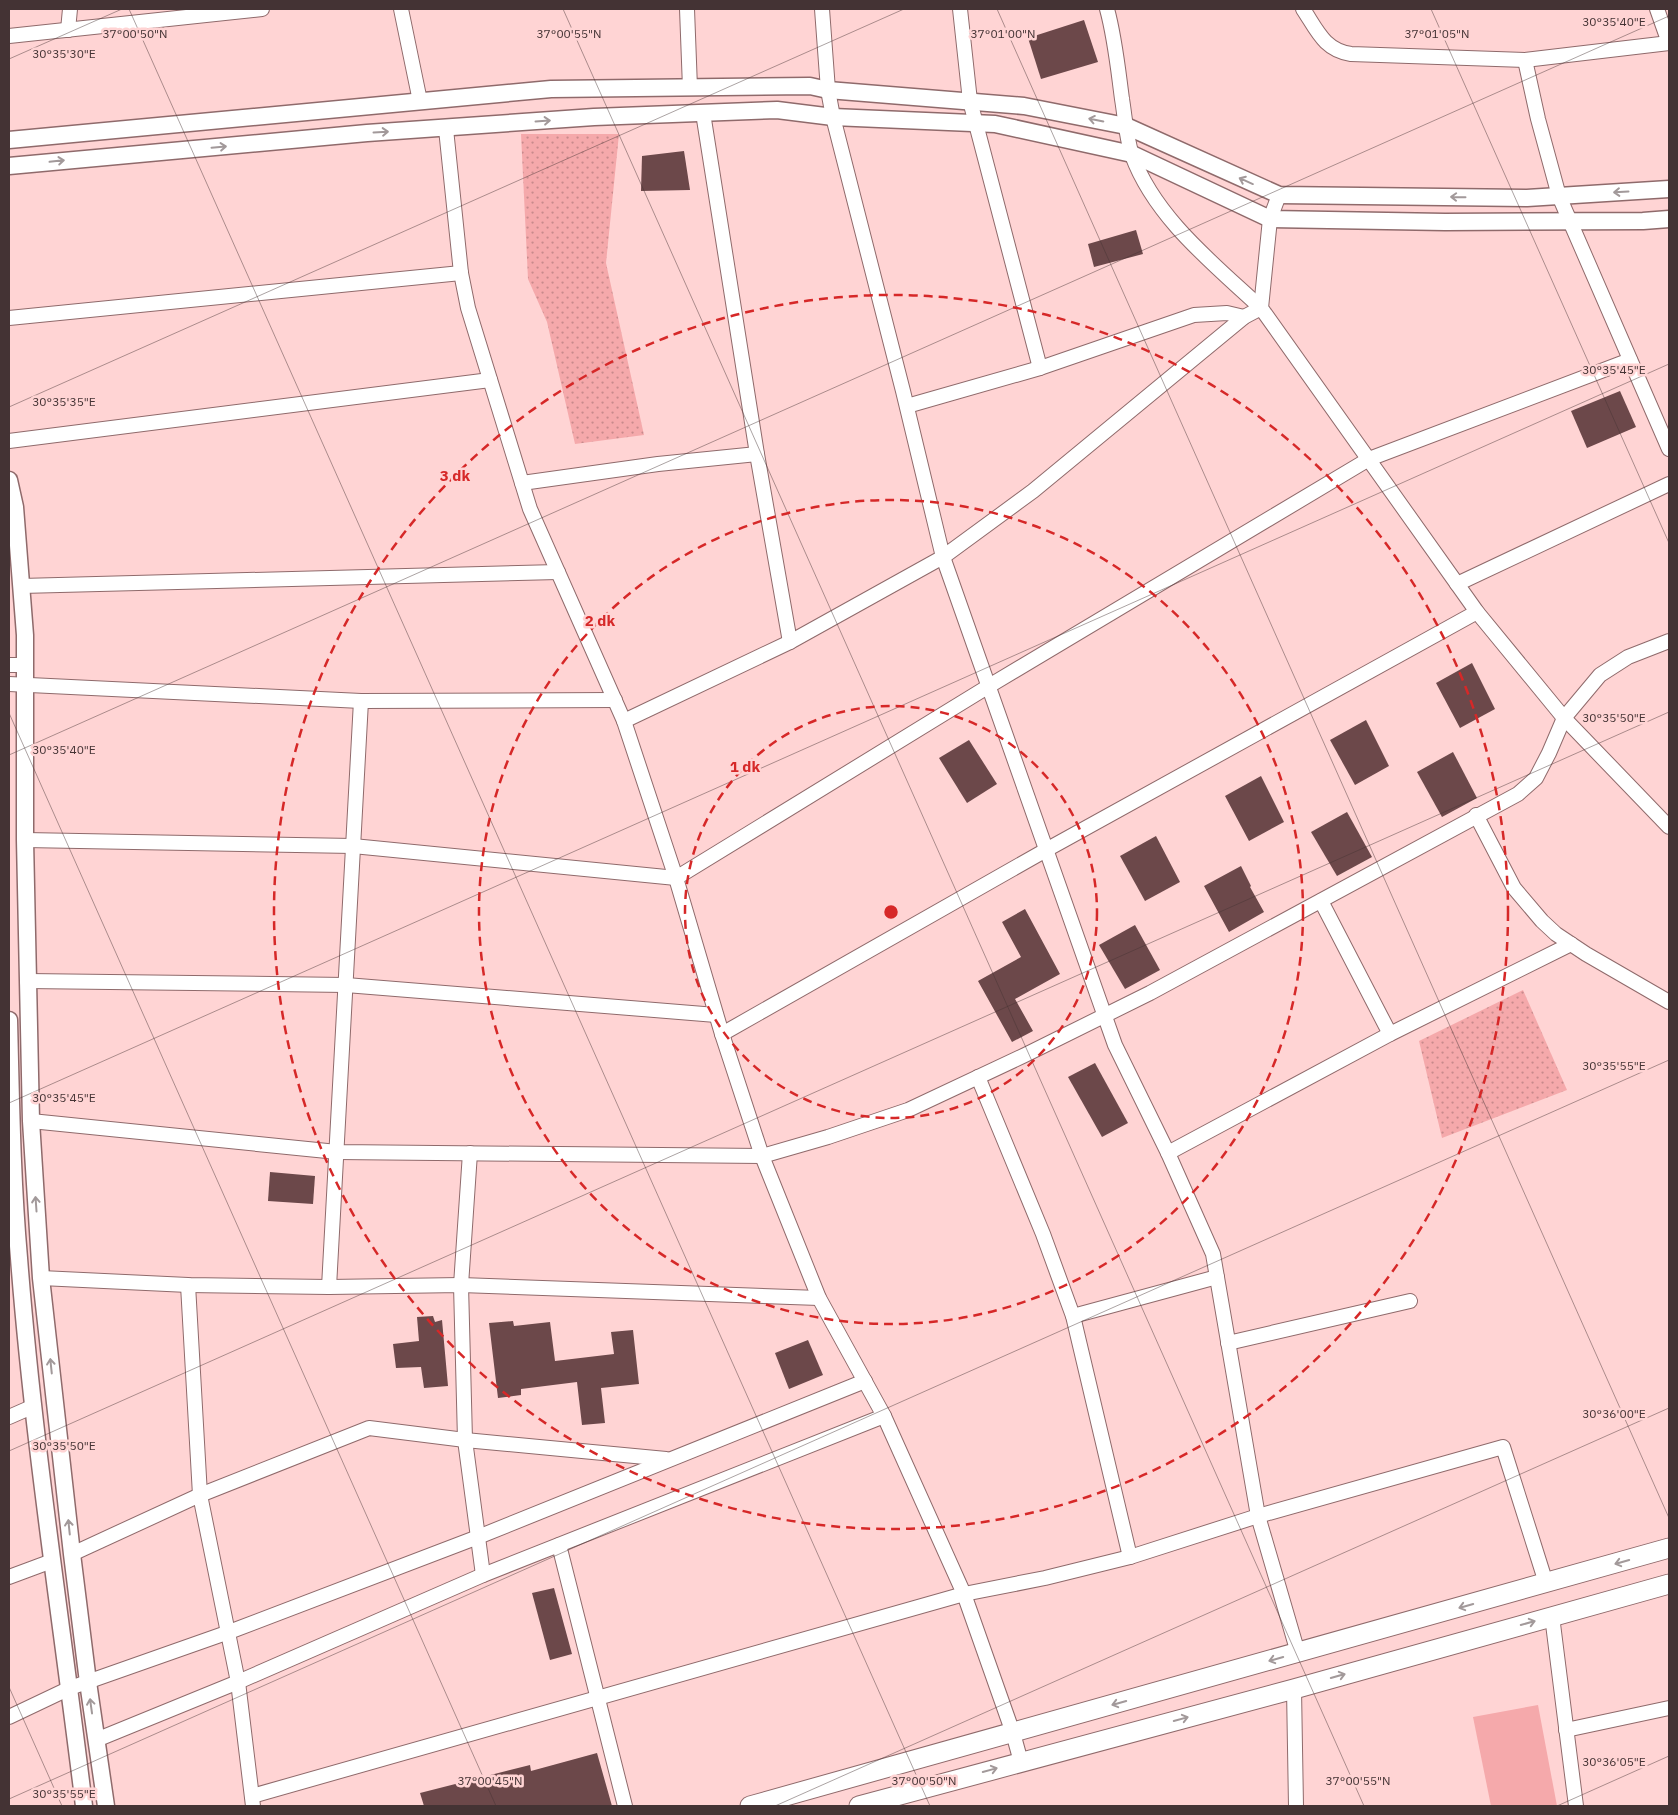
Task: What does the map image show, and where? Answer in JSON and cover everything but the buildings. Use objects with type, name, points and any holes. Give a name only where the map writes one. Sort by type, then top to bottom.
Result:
[{"type":"main road","points":[[750,1806],[1669,1548]]},
{"type":"main road","points":[[859,1806],[1294,1689],[1669,1584]]},
{"type":"street","points":[[68,30],[70,9]]},
{"type":"street","points":[[9,36],[262,9]]},
{"type":"street","points":[[401,9],[420,101]]},
{"type":"street","points":[[687,9],[690,88]]},
{"type":"street","points":[[822,9],[828,90],[833,117],[907,406],[943,557],[1115,1045],[1168,1152],[1213,1254],[1258,1516],[1298,1653]]},
{"type":"street","points":[[960,9],[970,101],[1040,368]]},
{"type":"street","points":[[1107,9],[1113,33],[1126,126],[1132,154],[1147,187],[1186,238],[1261,308],[1477,612],[1564,718],[1669,827]]},
{"type":"street","points":[[1303,9],[1324,42],[1337,51],[1344,53],[1525,60],[1669,43],[1657,9]]},
{"type":"street","points":[[1525,60],[1559,196],[1669,449]]},
{"type":"street","points":[[9,140],[550,89],[810,86],[828,90],[1024,106],[1126,126],[1279,195],[1527,198],[1669,189]]},
{"type":"street","points":[[9,166],[367,133],[446,129],[594,117],[777,110],[833,117],[995,124],[1132,154],[1270,219],[1445,222],[1642,221],[1669,219]]},
{"type":"street","points":[[703,113],[757,454],[790,642]]},
{"type":"street","points":[[446,129],[461,273],[468,308],[530,509],[624,721],[676,878],[716,1015],[762,1156],[819,1298],[884,1416],[964,1594],[1021,1762]]},
{"type":"street","points":[[1261,308],[1270,219],[1279,195]]},
{"type":"street","points":[[9,318],[461,273]]},
{"type":"street","points":[[624,721],[790,642],[943,557],[1033,491],[1244,317],[1261,308]]},
{"type":"street","points":[[907,406],[1040,368],[1194,315],[1227,313],[1244,317]]},
{"type":"street","points":[[25,840],[353,846],[676,878],[988,686],[1368,459],[1630,360]]},
{"type":"street","points":[[9,441],[490,380]]},
{"type":"street","points":[[522,483],[658,464],[757,454]]},
{"type":"street","points":[[9,480],[16,507],[25,635],[17,665],[17,684],[25,840],[31,1121],[41,1278],[72,1554],[106,1806]]},
{"type":"street","points":[[1457,584],[1669,484]]},
{"type":"street","points":[[21,586],[558,572]]},
{"type":"street","points":[[722,1034],[1046,850],[1477,612]]},
{"type":"street","points":[[31,1121],[337,1152],[762,1156],[828,1138],[908,1110],[1105,1015],[1518,794],[1536,778],[1564,718],[1600,675],[1628,658],[1669,640]]},
{"type":"street","points":[[17,684],[361,701],[615,700]]},
{"type":"street","points":[[329,1287],[361,701]]},
{"type":"street","points":[[1476,816],[1514,888],[1542,921],[1570,944],[1669,1002]]},
{"type":"street","points":[[1321,901],[1390,1034]]},
{"type":"street","points":[[1168,1152],[1390,1034],[1570,944]]},
{"type":"street","points":[[27,981],[346,985],[716,1015]]},
{"type":"street","points":[[9,1020],[10,1132],[18,1257],[52,1561],[84,1806]]},
{"type":"street","points":[[978,1077],[1044,1234],[1074,1316],[1130,1557]]},
{"type":"street","points":[[470,1153],[461,1284],[466,1440],[483,1575]]},
{"type":"street","points":[[1074,1316],[1217,1277]]},
{"type":"street","points":[[41,1278],[188,1285],[329,1287],[461,1284],[819,1298]]},
{"type":"street","points":[[188,1285],[200,1494],[238,1682],[253,1801],[598,1697],[964,1594],[1044,1578],[1130,1557],[1258,1516],[1503,1447],[1546,1583]]},
{"type":"street","points":[[1228,1343],[1410,1301]]},
{"type":"street","points":[[9,1717],[70,1688],[229,1632],[478,1537],[864,1381]]},
{"type":"street","points":[[9,1417],[34,1406]]},
{"type":"street","points":[[96,1740],[238,1682],[483,1575],[884,1416]]},
{"type":"street","points":[[72,1554],[200,1494],[370,1428],[466,1440],[668,1459]]},
{"type":"street","points":[[559,1545],[625,1806]]},
{"type":"street","points":[[9,1577],[52,1561]]},
{"type":"street","points":[[1552,1616],[1576,1806]]},
{"type":"street","points":[[1294,1689],[1296,1806]]},
{"type":"street","points":[[1566,1730],[1669,1708]]},
{"type":"shaded area","points":[[521,134],[619,134],[606,263],[644,435],[575,444],[547,322],[528,279]]},
{"type":"shaded area","points":[[1523,990],[1567,1090],[1442,1138],[1419,1041]]},
{"type":"shaded area","points":[[1538,1705],[1557,1806],[1491,1806],[1473,1717]]}]
